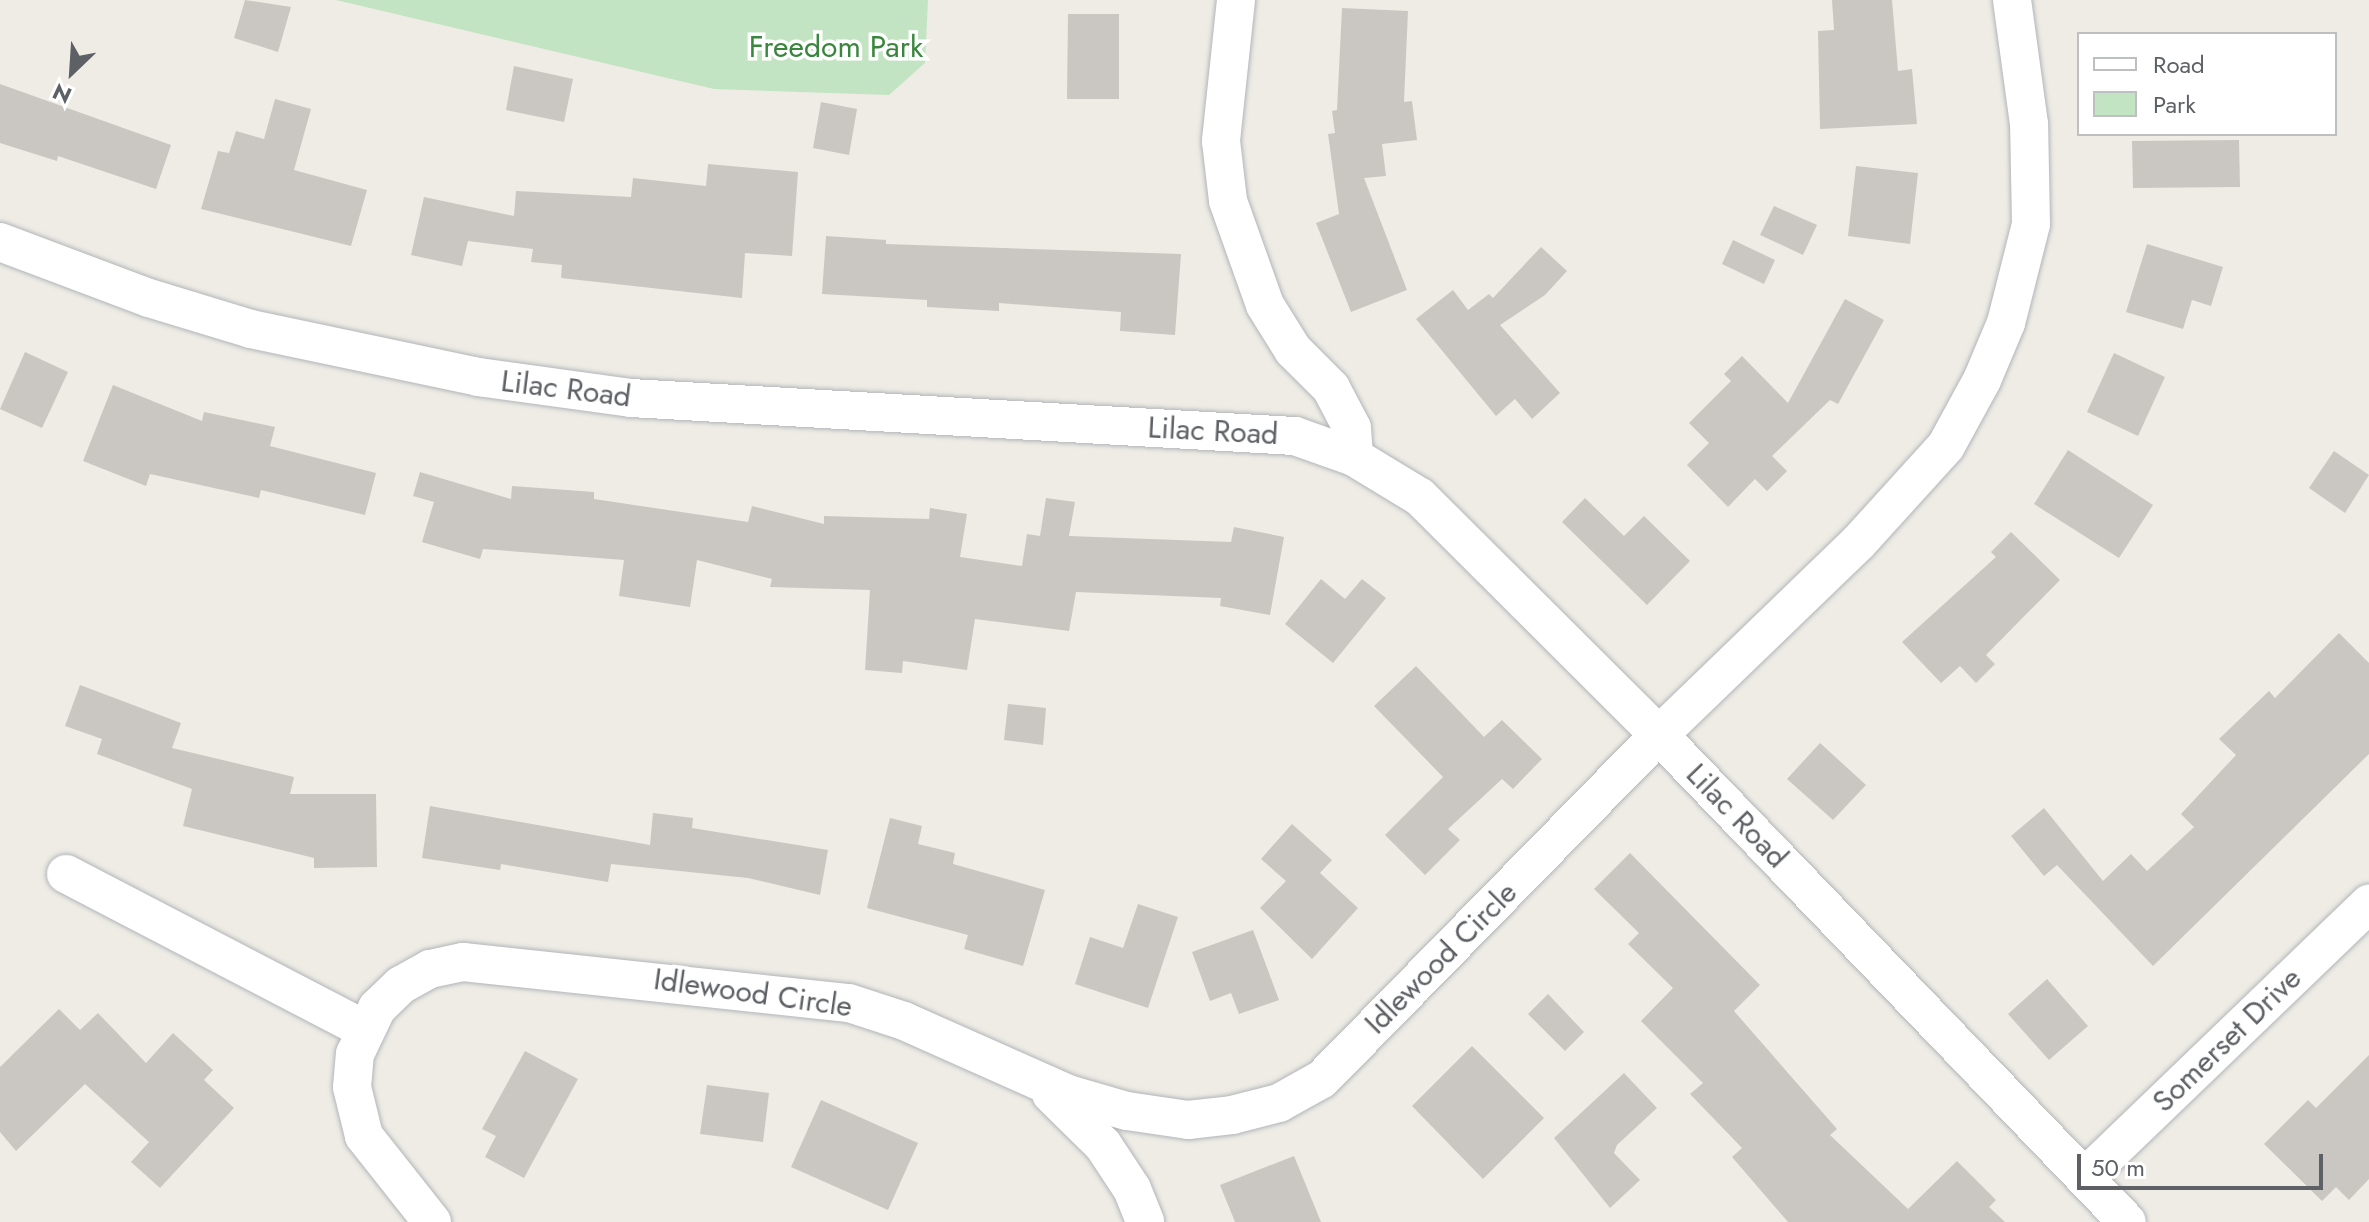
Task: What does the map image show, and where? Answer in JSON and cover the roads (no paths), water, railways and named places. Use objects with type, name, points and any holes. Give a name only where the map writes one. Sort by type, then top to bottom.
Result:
[{"type":"street","points":[[1236,0],[1221,141],[1228,201],[1265,305],[1293,350],[1331,388],[1352,428],[1354,457]]},
{"type":"street","name":"Idlewood Circle","points":[[432,1222],[364,1136],[352,1087],[364,1029],[401,985],[430,969],[463,962],[820,997],[904,1021],[1025,1075],[1127,1111],[1188,1120],[1279,1103],[1322,1079],[1659,735],[1912,488],[1946,446],[1982,380],[2006,323],[2031,224],[2029,124],[2012,0]]},
{"type":"street","name":"Lilac Road","points":[[0,242],[149,298],[251,329],[478,377],[631,398],[1295,436],[1354,457],[1420,497],[1659,735],[2127,1222]]},
{"type":"street","points":[[66,874],[364,1029]]},
{"type":"street","name":"Somerset Drive","points":[[2086,1176],[2369,904]]},
{"type":"street","points":[[1025,1075],[1103,1145],[1132,1189],[1145,1222]]},
{"type":"park label","name":"Freedom Park","points":[[836,47]]}]
